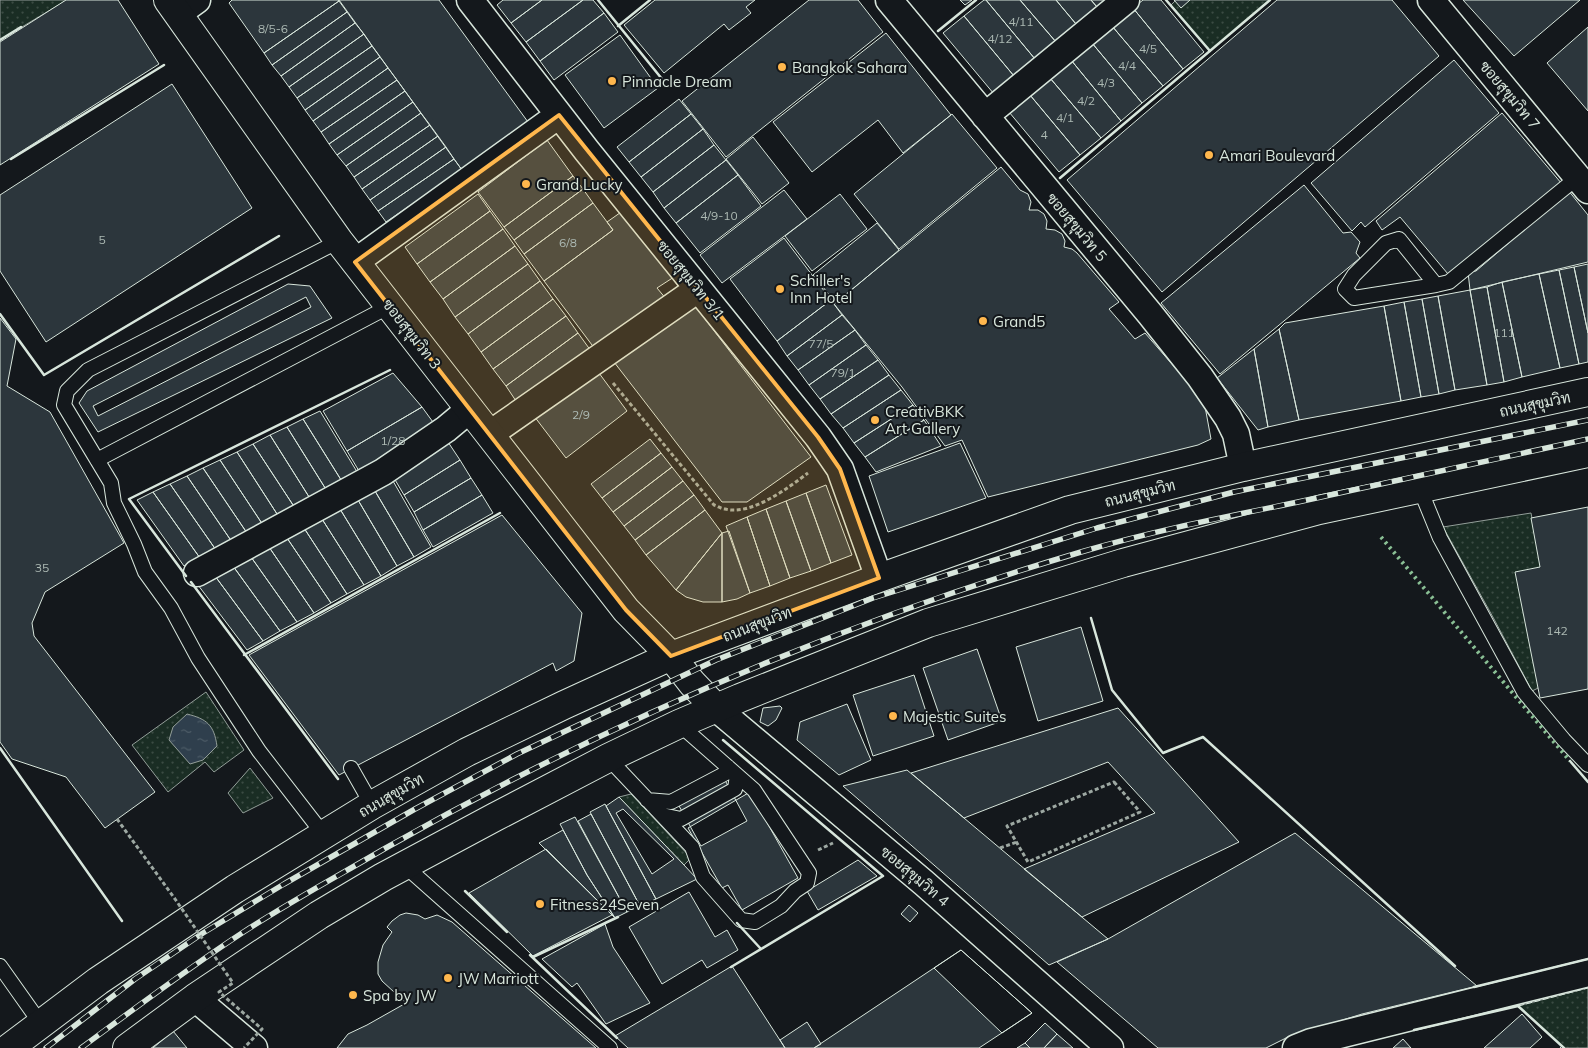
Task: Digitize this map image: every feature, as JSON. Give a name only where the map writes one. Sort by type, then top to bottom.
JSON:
[{"type":"main road","name":"ซอยสุขุมวิท 3","points":[[181,4],[347,252],[626,610],[671,656],[692,683],[716,708]]},
{"type":"main road","name":"ถนนสุขุมวิท","points":[[8,1048],[98,981],[235,889],[372,806],[467,752],[586,694],[671,656],[879,578],[1070,510],[1243,467],[1588,392]]},
{"type":"main road","points":[[127,1048],[195,998],[319,915],[495,816],[608,758],[716,708],[928,624],[1123,563],[1319,510],[1588,453]]},
{"type":"street","name":"ซอยสุขุมวิท 3/1","points":[[470,0],[559,115],[832,456],[850,492],[879,578]]},
{"type":"street","name":"ซอยสุขุมวิท 5","points":[[889,0],[1150,314],[1200,377],[1228,418],[1236,434],[1243,467]]},
{"type":"street","points":[[985,116],[1126,0]]},
{"type":"street","name":"ซอยสุขุมวิท 7","points":[[1432,0],[1583,184]]},
{"type":"street","points":[[347,252],[559,115]]},
{"type":"street","points":[[490,434],[698,289]]},
{"type":"street","points":[[197,574],[383,472],[438,435],[470,409]]},
{"type":"street","name":"ซอยสุขุมวิท 4","points":[[716,708],[924,883],[1110,1048]]},
{"type":"street","points":[[1296,1048],[1311,1042],[1588,973]]},
{"type":"street","points":[[195,998],[254,1048]]},
{"type":"lane","points":[[1436,284],[1399,239],[1386,243],[1354,275],[1345,289],[1354,298],[1449,282],[1583,184]]},
{"type":"lane","points":[[324,835],[259,751],[198,658],[171,608],[145,572],[134,544],[114,504],[111,483],[64,405],[66,391],[88,370],[347,252]]},
{"type":"lane","points":[[97,460],[390,306]]},
{"type":"lane","points":[[1420,489],[1440,538],[1524,692],[1588,766]]},
{"type":"lane","points":[[608,758],[692,847],[702,877],[741,920],[754,922],[781,906],[795,891],[807,883],[809,873],[754,790],[679,724]]},
{"type":"lane","points":[[351,768],[372,806]]},
{"type":"lane","points":[[647,800],[671,802],[733,771]]},
{"type":"lane","points":[[662,815],[681,819],[735,789],[733,771]]},
{"type":"lane","points":[[405,866],[610,1048]]},
{"type":"lane","points":[[0,966],[41,1024]]},
{"type":"path","points":[[595,361],[714,505],[726,510],[750,508],[788,488],[832,456]]},
{"type":"path","points":[[1114,782],[1140,812],[1028,862],[1017,842],[1007,826],[1114,782]]},
{"type":"path","points":[[117,819],[233,983],[219,992],[262,1029],[244,1048]]},
{"type":"path","points":[[1000,848],[1017,842]]},
{"type":"highlighted area","points":[[559,115],[818,437],[840,469],[879,578],[671,656],[626,610],[355,262]]},
{"type":"green space","points":[[0,0],[67,0],[0,40]]},
{"type":"green space","points":[[1176,0],[1270,0],[1210,51],[1171,5]]},
{"type":"green space","points":[[1531,513],[1561,677],[1532,691],[1443,527]]},
{"type":"green space","points":[[206,692],[244,750],[214,772],[205,762],[168,792],[132,745]]},
{"type":"green space","points":[[250,768],[273,798],[243,813],[228,793]]},
{"type":"green space","points":[[631,794],[691,858],[684,865],[619,797]]},
{"type":"green space","points":[[1588,988],[1588,1048],[1564,1048],[1518,1006]]},
{"type":"water","points":[[187,714],[200,718],[208,724],[214,733],[217,746],[203,760],[190,764],[169,740],[173,727]]},
{"type":"building","points":[[66,0],[118,0],[159,64],[0,165],[0,42]]},
{"type":"building","points":[[232,0],[339,1],[264,53],[229,3]]},
{"type":"building","points":[[339,0],[439,0],[528,122],[462,170]]},
{"type":"building","points":[[503,0],[542,0],[511,23],[497,5]]},
{"type":"building","points":[[542,0],[583,0],[526,42],[511,23]]},
{"type":"building","points":[[583,0],[593,0],[604,13],[540,61],[526,42]]},
{"type":"building","points":[[655,0],[755,0],[746,7],[751,13],[729,30],[724,24],[664,73],[624,25]]},
{"type":"building","name":"Bangkok Sahara","points":[[809,0],[858,0],[883,32],[726,157],[682,101]]},
{"type":"building","points":[[960,0],[972,0],[965,5]]},
{"type":"building","points":[[986,0],[1035,59],[1014,76],[964,16]]},
{"type":"building","points":[[986,0],[1020,0],[1056,42],[1035,59]]},
{"type":"building","points":[[1020,0],[1056,0],[1076,24],[1056,42]]},
{"type":"building","points":[[1056,0],[1091,0],[1097,7],[1076,24]]},
{"type":"building","points":[[1091,0],[1106,0],[1097,7]]},
{"type":"building","points":[[1143,0],[1161,0],[1204,52],[1183,69],[1133,8]]},
{"type":"building","points":[[1174,0],[1190,0],[1181,8]]},
{"type":"building","name":"Amari Boulevard","points":[[1277,0],[1392,0],[1439,56],[1162,292],[1067,180]]},
{"type":"building","points":[[1463,0],[1580,0],[1514,56]]},
{"type":"building","points":[[339,1],[347,12],[272,65],[264,53]]},
{"type":"building","points":[[1133,8],[1183,69],[1163,86],[1112,26]]},
{"type":"building","points":[[347,12],[355,23],[281,76],[272,65]]},
{"type":"building","points":[[604,13],[618,32],[554,80],[540,61]]},
{"type":"building","points":[[964,16],[1014,76],[994,94],[943,33]]},
{"type":"building","points":[[355,23],[364,34],[289,87],[281,76]]},
{"type":"building","points":[[1112,26],[1163,86],[1142,103],[1092,43]]},
{"type":"building","points":[[1588,27],[1588,111],[1547,63]]},
{"type":"building","points":[[886,33],[951,115],[903,153],[878,120],[812,172],[773,122]]},
{"type":"building","points":[[364,34],[372,46],[297,98],[289,87]]},
{"type":"building","name":"Pinnacle Dream","points":[[620,35],[658,88],[604,128],[565,75]]},
{"type":"building","points":[[1092,43],[1142,103],[1121,121],[1071,60]]},
{"type":"building","points":[[372,46],[380,57],[305,110],[297,98]]},
{"type":"building","points":[[380,57],[388,68],[313,121],[305,110]]},
{"type":"building","points":[[1071,60],[1121,121],[1101,138],[1050,78]]},
{"type":"building","points":[[1454,60],[1499,113],[1365,227],[1361,222],[1352,231],[1311,183]]},
{"type":"building","points":[[388,68],[397,80],[321,132],[313,121]]},
{"type":"building","points":[[1050,78],[1101,138],[1080,155],[1030,95]]},
{"type":"building","points":[[397,80],[405,91],[329,144],[321,132]]},
{"type":"building","points":[[172,84],[252,208],[46,342],[0,271],[0,195]]},
{"type":"building","points":[[405,91],[413,102],[337,155],[329,144]]},
{"type":"building","points":[[1030,95],[1080,155],[1059,172],[1009,112]]},
{"type":"building","points":[[679,99],[691,114],[629,162],[617,147]]},
{"type":"building","points":[[413,102],[421,113],[346,166],[337,155]]},
{"type":"building","points":[[421,113],[430,125],[354,177],[346,166]]},
{"type":"building","points":[[1502,113],[1562,184],[1448,274],[1400,217],[1382,230],[1376,221]]},
{"type":"building","points":[[691,114],[703,129],[641,177],[629,162]]},
{"type":"building","points":[[952,114],[997,168],[899,249],[854,194]]},
{"type":"building","points":[[430,125],[438,136],[362,189],[354,177]]},
{"type":"building","points":[[703,129],[714,145],[653,192],[641,177]]},
{"type":"building","points":[[438,136],[446,147],[370,200],[362,189]]},
{"type":"building","points":[[753,137],[789,183],[762,204],[726,159]]},
{"type":"building","name":"Grand Lucky","points":[[547,140],[573,176],[504,227],[478,192]]},
{"type":"building","points":[[714,145],[726,160],[664,208],[653,192]]},
{"type":"building","points":[[446,147],[454,159],[378,211],[370,200]]},
{"type":"building","points":[[454,159],[462,170],[386,222],[378,211]]},
{"type":"building","points":[[726,160],[738,175],[676,223],[664,208]]},
{"type":"building","name":"Grand5","points":[[1001,167],[1020,190],[1028,194],[1031,202],[1029,210],[1038,210],[1044,214],[1047,221],[1046,229],[1055,230],[1062,234],[1065,241],[1064,247],[1072,249],[1077,253],[1119,302],[1109,309],[1135,339],[1145,333],[1204,401],[1211,439],[1198,445],[988,497],[962,440],[945,446],[902,387],[834,304]]},
{"type":"building","points":[[738,175],[761,206],[700,253],[676,223]]},
{"type":"building","points":[[573,176],[583,189],[514,240],[504,227]]},
{"type":"building","points":[[1304,185],[1343,233],[1351,232],[1360,242],[1356,253],[1360,258],[1220,374],[1161,303]]},
{"type":"building","points":[[583,189],[593,203],[524,254],[514,240]]},
{"type":"building","points":[[784,190],[807,219],[722,283],[700,255]]},
{"type":"building","points":[[1568,190],[1588,215],[1588,262],[1470,290],[1468,272],[1476,271],[1511,241],[1508,239]]},
{"type":"building","points":[[478,194],[490,211],[417,264],[405,247]]},
{"type":"building","points":[[840,194],[867,229],[812,271],[785,236]]},
{"type":"building","points":[[593,203],[613,230],[544,281],[524,254]]},
{"type":"building","points":[[624,210],[674,277],[657,288],[667,300],[595,349],[544,281],[613,230],[607,222]]},
{"type":"building","points":[[490,211],[503,229],[430,282],[417,264]]},
{"type":"building","points":[[877,223],[899,250],[836,303],[813,275]]},
{"type":"building","points":[[503,229],[515,246],[443,299],[430,282]]},
{"type":"building","name":"Schiller's Inn Hotel","points":[[784,238],[831,300],[777,341],[730,279]]},
{"type":"building","points":[[515,246],[528,264],[455,317],[443,299]]},
{"type":"building","points":[[528,264],[540,281],[468,334],[455,317]]},
{"type":"building","points":[[1588,264],[1588,333],[1574,267]]},
{"type":"building","points":[[1574,267],[1588,333],[1588,362],[1579,364],[1559,270]]},
{"type":"building","points":[[1559,270],[1579,364],[1560,368],[1539,274]]},
{"type":"building","points":[[1539,274],[1560,368],[1522,377],[1502,282]]},
{"type":"building","points":[[540,281],[553,299],[481,352],[468,334]]},
{"type":"building","points":[[1502,282],[1522,377],[1504,382],[1487,287]]},
{"type":"building","points":[[288,284],[310,286],[332,318],[98,432],[79,403],[87,391]],"holes":[[[306,297],[311,307],[98,416],[93,406]]]},
{"type":"building","points":[[1487,287],[1504,382],[1487,385],[1470,290]]},
{"type":"building","points":[[1470,290],[1487,385],[1455,390],[1438,296]]},
{"type":"building","points":[[1438,296],[1455,390],[1439,394],[1422,299]]},
{"type":"building","points":[[553,299],[566,316],[493,369],[481,352]]},
{"type":"building","points":[[1422,299],[1439,394],[1421,397],[1404,302]]},
{"type":"building","points":[[831,300],[842,315],[787,356],[777,341]]},
{"type":"building","points":[[692,302],[811,457],[747,502],[722,502],[614,362]]},
{"type":"building","points":[[1404,302],[1421,397],[1401,401],[1384,306]]},
{"type":"building","points":[[1384,306],[1401,401],[1299,420],[1279,329],[1285,323]]},
{"type":"building","points":[[842,315],[855,330],[798,370],[787,356]]},
{"type":"building","points":[[566,316],[578,333],[506,386],[493,369]]},
{"type":"building","points":[[0,318],[16,339],[7,386],[50,412],[124,543],[45,592],[32,623],[34,636],[155,792],[105,828],[66,777],[12,759],[0,742]]},
{"type":"building","points":[[1279,329],[1299,420],[1268,427],[1254,349]]},
{"type":"building","points":[[855,330],[866,345],[809,385],[798,370]]},
{"type":"building","points":[[578,333],[591,351],[518,404],[506,386]]},
{"type":"building","points":[[866,345],[878,360],[820,399],[809,385]]},
{"type":"building","points":[[1254,349],[1268,427],[1258,430],[1217,378]]},
{"type":"building","points":[[878,360],[889,375],[831,414],[820,399]]},
{"type":"building","points":[[596,369],[627,411],[566,458],[534,416]]},
{"type":"building","points":[[393,373],[422,407],[347,451],[323,411]]},
{"type":"building","points":[[889,375],[901,390],[843,428],[831,414]]},
{"type":"building","points":[[901,390],[913,405],[854,443],[843,428]]},
{"type":"building","points":[[913,405],[924,420],[865,457],[854,443]]},
{"type":"building","points":[[422,407],[438,429],[362,476],[347,451]]},
{"type":"building","points":[[320,411],[359,475],[343,483],[303,419]]},
{"type":"building","points":[[303,419],[343,483],[327,491],[287,427]]},
{"type":"building","points":[[924,420],[941,446],[876,472],[865,457]]},
{"type":"building","points":[[287,427],[327,491],[311,500],[270,435]]},
{"type":"building","points":[[270,435],[311,500],[295,508],[253,444]]},
{"type":"building","points":[[650,439],[661,453],[602,498],[591,484]]},
{"type":"building","points":[[448,442],[460,460],[404,495],[394,478]]},
{"type":"building","points":[[960,443],[986,498],[888,532],[869,476]]},
{"type":"building","points":[[253,444],[295,508],[279,517],[237,452]]},
{"type":"building","points":[[237,452],[279,517],[263,525],[220,460]]},
{"type":"building","points":[[661,453],[672,467],[613,512],[602,498]]},
{"type":"building","points":[[220,460],[263,525],[247,533],[203,468]]},
{"type":"building","points":[[460,460],[471,478],[414,512],[404,495]]},
{"type":"building","points":[[672,467],[683,481],[624,526],[613,512]]},
{"type":"building","points":[[203,468],[247,533],[232,542],[187,476]]},
{"type":"building","points":[[187,476],[232,542],[216,550],[170,484]]},
{"type":"building","points":[[471,478],[482,495],[423,530],[414,512]]},
{"type":"building","points":[[393,481],[431,547],[414,557],[375,491]]},
{"type":"building","points":[[683,481],[694,495],[635,540],[624,526]]},
{"type":"building","points":[[170,484],[216,550],[200,558],[153,492]]},
{"type":"building","points":[[826,485],[852,555],[831,563],[806,493]]},
{"type":"building","points":[[375,491],[414,557],[397,566],[358,500]]},
{"type":"building","points":[[153,492],[200,558],[184,566],[137,500]]},
{"type":"building","points":[[806,493],[831,563],[811,571],[786,501]]},
{"type":"building","points":[[482,495],[493,513],[433,547],[423,530]]},
{"type":"building","points":[[694,495],[705,510],[646,555],[635,540]]},
{"type":"building","points":[[358,500],[397,566],[381,576],[340,509]]},
{"type":"building","points":[[786,501],[811,571],[790,578],[766,509]]},
{"type":"building","points":[[1588,507],[1588,689],[1540,698],[1515,572],[1540,567],[1531,518]]},
{"type":"building","points":[[340,509],[381,576],[364,585],[322,519]]},
{"type":"building","points":[[766,509],[790,578],[770,586],[747,517]]},
{"type":"building","points":[[705,510],[722,533],[676,590],[646,555]]},
{"type":"building","points":[[502,515],[582,613],[574,661],[556,671],[553,663],[339,775],[249,655]]},
{"type":"building","points":[[747,517],[770,586],[750,593],[726,526]]},
{"type":"building","points":[[322,519],[364,585],[347,594],[304,528]]},
{"type":"building","points":[[304,528],[347,594],[331,603],[287,538]]},
{"type":"building","points":[[729,531],[750,593],[737,599],[722,602],[722,533]]},
{"type":"building","points":[[722,533],[722,602],[703,602],[686,597],[676,590]]},
{"type":"building","points":[[287,538],[331,603],[314,613],[269,547]]},
{"type":"building","points":[[269,547],[314,613],[297,622],[251,557]]},
{"type":"building","points":[[251,557],[297,622],[280,631],[233,566]]},
{"type":"building","points":[[233,566],[280,631],[263,641],[215,576]]},
{"type":"building","points":[[215,576],[263,641],[247,650],[198,585]]},
{"type":"building","points":[[1081,627],[1103,701],[1038,721],[1016,647]]},
{"type":"building","points":[[977,649],[1002,721],[948,740],[923,668]]},
{"type":"building","name":"Majestic Suites","points":[[914,675],[934,736],[873,756],[853,695]]},
{"type":"building","points":[[847,704],[871,760],[839,775],[797,740],[800,722]]},
{"type":"building","points":[[780,706],[782,708],[776,720],[768,726],[760,722],[763,708]]},
{"type":"building","points":[[1118,708],[1239,842],[1082,917],[1024,869],[1155,813],[1108,762],[964,818],[911,773]]},
{"type":"building","points":[[719,769],[747,821],[701,846],[673,795]]},
{"type":"building","points":[[907,770],[1108,939],[1049,965],[843,786]]},
{"type":"building","points":[[750,792],[798,878],[742,910],[728,885],[722,888],[688,828]]},
{"type":"building","points":[[619,797],[697,879],[656,899],[606,806]]},
{"type":"building","points":[[605,804],[656,899],[640,906],[590,812]]},
{"type":"building","points":[[623,809],[674,859],[652,874],[616,813]]},
{"type":"building","points":[[591,814],[640,906],[627,912],[578,821]]},
{"type":"building","points":[[575,817],[627,912],[615,918],[587,875],[560,824]]},
{"type":"building","points":[[563,830],[587,875],[615,918],[539,843]]},
{"type":"building","points":[[1295,833],[1477,986],[1362,1014],[1288,1037],[1266,1048],[1158,1048],[1057,962],[1108,939]]},
{"type":"building","name":"Fitness24Seven","points":[[546,849],[612,915],[533,956],[469,893]]},
{"type":"building","points":[[858,860],[877,876],[818,910],[807,891]]},
{"type":"building","points":[[689,892],[715,937],[727,930],[738,950],[707,968],[702,960],[662,984],[629,927]]},
{"type":"building","points":[[909,905],[918,913],[910,922],[901,914]]},
{"type":"building","name":"JW Marriott","points":[[406,913],[418,915],[425,919],[437,915],[452,922],[596,1048],[337,1048],[348,1034],[406,1003],[382,981],[378,974],[378,962],[383,945],[392,932],[387,927],[400,915]]},
{"type":"building","points":[[605,924],[613,947],[650,1003],[606,1024],[577,983],[572,987],[542,959]]},
{"type":"building","points":[[961,950],[1032,1013],[979,1048],[814,1048]]},
{"type":"building","points":[[961,950],[1032,1013],[1002,1033],[934,968]]},
{"type":"building","points":[[732,966],[785,1048],[628,1048],[615,1036]]},
{"type":"building","points":[[1522,1014],[1542,1037],[1530,1048],[1484,1048]]},
{"type":"building","points":[[807,1022],[821,1044],[814,1048],[785,1048],[780,1040]]},
{"type":"building","points":[[1045,1023],[1057,1034],[1044,1048],[1030,1048],[1025,1043]]},
{"type":"building","points":[[173,1031],[187,1048],[153,1048]]},
{"type":"building","points":[[1057,1034],[1073,1048],[1044,1048]]},
{"type":"building","points":[[1403,1039],[1411,1048],[1393,1048]]},
{"type":"building","points":[[1025,1043],[1030,1048],[1017,1048]]},
{"type":"railway","points":[[46,1048],[135,979],[203,933],[284,884],[415,809],[517,754],[716,660],[873,598],[1097,528],[1234,492],[1588,420]]},
{"type":"railway","points":[[81,1048],[242,933],[294,901],[467,803],[637,719],[812,645],[990,580],[1108,544],[1588,439]]},
{"type":"hedge","points":[[1381,537],[1570,761]]},
{"type":"fence","points":[[1518,1006],[1588,988]]},
{"type":"wall","points":[[598,0],[662,79]]},
{"type":"wall","points":[[618,26],[650,0]]},
{"type":"wall","points":[[938,31],[976,0]]},
{"type":"wall","points":[[1166,0],[1210,51]]},
{"type":"wall","points":[[1060,178],[1270,0]]},
{"type":"wall","points":[[0,40],[21,27]]},
{"type":"wall","points":[[11,159],[164,65]]},
{"type":"wall","points":[[0,314],[44,375],[279,236]]},
{"type":"wall","points":[[186,576],[129,499],[390,370]]},
{"type":"wall","points":[[244,655],[500,513]]},
{"type":"wall","points":[[191,582],[338,779]]},
{"type":"wall","points":[[1091,618],[1112,690],[1163,753],[1203,737],[1455,966]]},
{"type":"wall","points":[[723,740],[883,876],[731,967]]},
{"type":"wall","points":[[0,748],[122,921]]},
{"type":"wall","points":[[1570,761],[1588,782]]},
{"type":"wall","points":[[465,891],[507,932]]},
{"type":"wall","points":[[533,957],[618,917]]},
{"type":"wall","points":[[737,923],[761,949]]},
{"type":"wall","points":[[530,955],[617,1038]]},
{"type":"wall","points":[[1474,987],[1588,959]]},
{"type":"wall","points":[[1414,1030],[1518,1006],[1564,1048]]},
{"type":"place","name":"Bangkok Sahara","points":[[782,67]]},
{"type":"place","name":"Pinnacle Dream","points":[[612,81]]},
{"type":"place","name":"Amari Boulevard","points":[[1209,155]]},
{"type":"place","name":"Grand Lucky","points":[[526,184]]},
{"type":"place","name":"Schiller's Inn Hotel","points":[[780,289]]},
{"type":"place","name":"Grand5","points":[[983,321]]},
{"type":"place","name":"CreativBKK Art Gallery","points":[[875,420]]},
{"type":"place","name":"Majestic Suites","points":[[893,716]]},
{"type":"place","name":"Fitness24Seven","points":[[540,904]]},
{"type":"place","name":"JW Marriott","points":[[448,978]]},
{"type":"place","name":"Spa by JW","points":[[353,995]]}]
